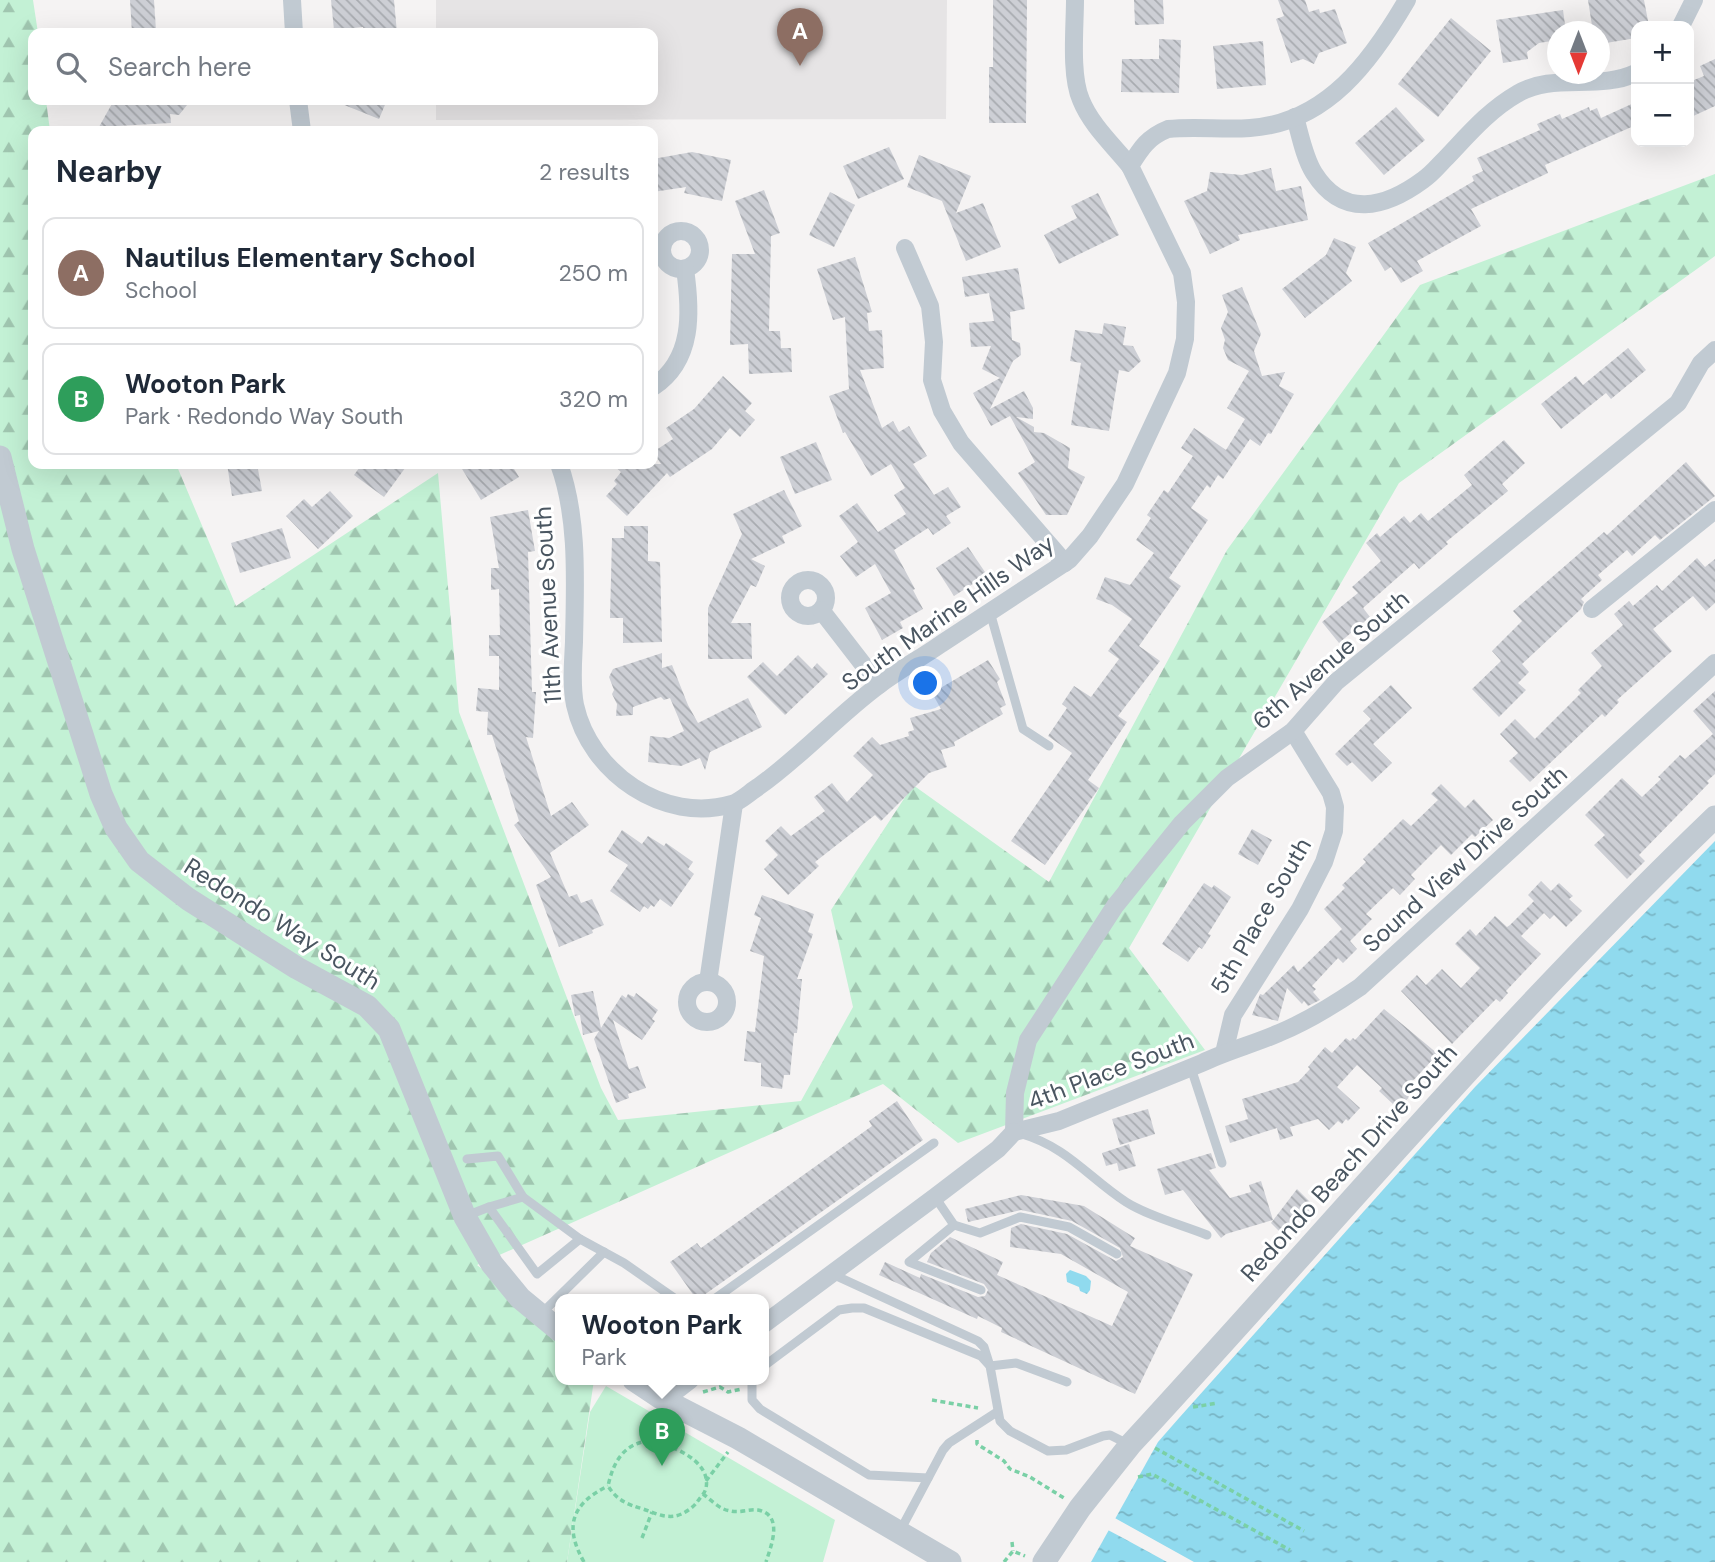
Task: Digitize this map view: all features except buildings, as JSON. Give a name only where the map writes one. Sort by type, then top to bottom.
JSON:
[{"type":"street","points":[[292,0],[294,28]]},
{"type":"street","name":"South Marine Hills Way","points":[[734,804],[782,770],[878,685],[1065,563],[1090,536],[1125,484],[1177,373],[1185,339],[1186,302],[1182,273],[1130,166],[1090,117],[1079,97],[1075,0]]},
{"type":"street","points":[[1684,21],[1694,0]]},
{"type":"street","points":[[1130,166],[1144,143],[1156,134],[1168,130],[1184,127],[1252,128],[1295,117],[1333,94],[1357,75],[1380,46],[1404,1]]},
{"type":"street","points":[[1295,117],[1312,171],[1328,190],[1351,203],[1374,204],[1386,201],[1424,180],[1495,109],[1518,93],[1549,83],[1610,80],[1631,74]]},
{"type":"street","points":[[299,105],[301,126]]},
{"type":"street","points":[[905,248],[930,306],[934,342],[933,391],[942,411],[961,443],[1065,563]]},
{"type":"street","points":[[658,384],[679,359],[689,331],[690,299],[685,268]]},
{"type":"street","name":"6th Avenue South","points":[[1014,1132],[1015,1093],[1028,1040],[1115,906],[1182,823],[1227,778],[1293,731],[1336,682],[1678,403],[1701,363],[1715,350]]},
{"type":"street","name":"Redondo Way South","points":[[0,457],[23,549],[101,794],[116,828],[139,861],[188,899],[296,968],[367,1006],[389,1029],[465,1217],[492,1265],[520,1298],[555,1326]]},
{"type":"street","name":"11th Avenue South","points":[[560,469],[571,519],[575,706],[597,755],[618,776],[641,793],[668,804],[698,808],[734,804]]},
{"type":"street","points":[[1592,609],[1715,510]]},
{"type":"street","points":[[821,610],[878,685]]},
{"type":"street","name":"Sound View Drive South","points":[[1224,1053],[1277,1034],[1320,1014],[1360,987],[1715,663]]},
{"type":"street","name":"5th Place South","points":[[1224,1053],[1233,1015],[1300,909],[1324,862],[1334,831],[1335,807],[1331,793],[1293,731]]},
{"type":"street","points":[[708,982],[734,804]]},
{"type":"street","name":"Redondo Beach Drive South","points":[[1037,1560],[1130,1445],[1484,1052],[1715,817]]},
{"type":"street","name":"4th Place South","points":[[1014,1132],[1059,1121],[1224,1053]]},
{"type":"street","points":[[769,1320],[998,1149],[1014,1132]]},
{"type":"street","points":[[642,1385],[950,1562]]},
{"type":"street","points":[[664,1400],[696,1386]]},
{"type":"lane","points":[[990,612],[1023,729],[1049,746]]},
{"type":"lane","points":[[1191,1068],[1222,1163]]},
{"type":"lane","points":[[1014,1132],[1040,1139],[1063,1151],[1129,1204],[1207,1235]]},
{"type":"lane","points":[[721,1294],[934,1143]]},
{"type":"lane","points":[[467,1159],[498,1156],[523,1196],[580,1238],[624,1263],[668,1294]]},
{"type":"lane","points":[[465,1217],[488,1206],[523,1196]]},
{"type":"lane","points":[[935,1197],[954,1225],[981,1233],[1020,1216],[1069,1227],[1117,1254]]},
{"type":"lane","points":[[488,1206],[537,1274],[580,1238]]},
{"type":"lane","points":[[954,1225],[909,1262],[981,1290]]},
{"type":"lane","points":[[561,1294],[604,1252]]},
{"type":"lane","points":[[831,1273],[978,1341],[984,1347],[990,1366],[1000,1421],[1010,1431],[1048,1451],[1066,1450],[1110,1435],[1130,1445]]},
{"type":"lane","points":[[540,1314],[555,1299]]},
{"type":"lane","points":[[769,1362],[839,1310],[864,1308],[981,1356],[990,1366]]},
{"type":"lane","points":[[990,1366],[1016,1363],[1067,1382]]},
{"type":"lane","points":[[751,1385],[752,1400],[761,1409],[869,1475],[928,1478]]},
{"type":"lane","points":[[899,1532],[943,1450],[949,1443],[997,1412]]},
{"type":"path","points":[[696,1386],[720,1387],[733,1392],[747,1385]]},
{"type":"path","points":[[932,1400],[978,1408],[976,1444],[1004,1461],[1010,1469],[1030,1477],[1080,1508]]},
{"type":"path","points":[[1193,1407],[1218,1403]]},
{"type":"path","points":[[706,1481],[702,1470],[693,1459],[671,1446],[648,1441],[630,1446],[618,1457],[611,1470],[608,1486],[616,1498],[626,1504],[678,1516],[694,1507],[703,1494],[706,1481],[738,1438]]},
{"type":"path","points":[[1155,1448],[1304,1531]]},
{"type":"path","points":[[1138,1477],[1152,1474],[1290,1550]]},
{"type":"path","points":[[584,1562],[577,1551],[572,1531],[574,1519],[583,1502],[591,1494],[608,1486]]},
{"type":"path","points":[[703,1494],[727,1510],[761,1511],[768,1515],[772,1520],[774,1539],[766,1562]]},
{"type":"path","points":[[642,1538],[652,1512]]},
{"type":"path","points":[[678,1516],[680,1522]]},
{"type":"path","points":[[1004,1562],[1013,1551],[1012,1542]]},
{"type":"path","points":[[1013,1551],[1037,1560]]},
{"type":"shaded area","points":[[436,0],[947,0],[946,119],[436,120],[436,105],[658,105],[658,28],[436,28]]},
{"type":"green space","points":[[0,0],[33,0],[37,28],[28,28],[28,105],[47,105],[49,126],[28,126],[28,469],[178,469],[236,606],[438,473],[459,712],[601,1088],[618,1120],[801,1101],[853,1007],[831,910],[913,785],[1049,882],[1227,550],[1420,285],[1715,174],[1715,256],[1399,483],[1129,948],[1205,1050],[958,1143],[883,1084],[477,1265],[555,1325],[555,1385],[593,1385],[567,1562],[0,1562]]},
{"type":"green space","points":[[606,1386],[835,1520],[823,1562],[567,1562],[590,1412]]},
{"type":"water","points":[[1715,841],[1715,1562],[1091,1562],[1158,1442],[1475,1087]]},
{"type":"water","points":[[1070,1270],[1086,1276],[1091,1281],[1087,1294],[1067,1282],[1066,1274]]},
{"type":"pier","points":[[1113,1517],[1194,1562],[1167,1562],[1106,1529]]},
{"type":"place","name":"Nautilus Elementary School","points":[[800,66]]},
{"type":"place","name":"Wooton Park","points":[[662,1466]]}]
